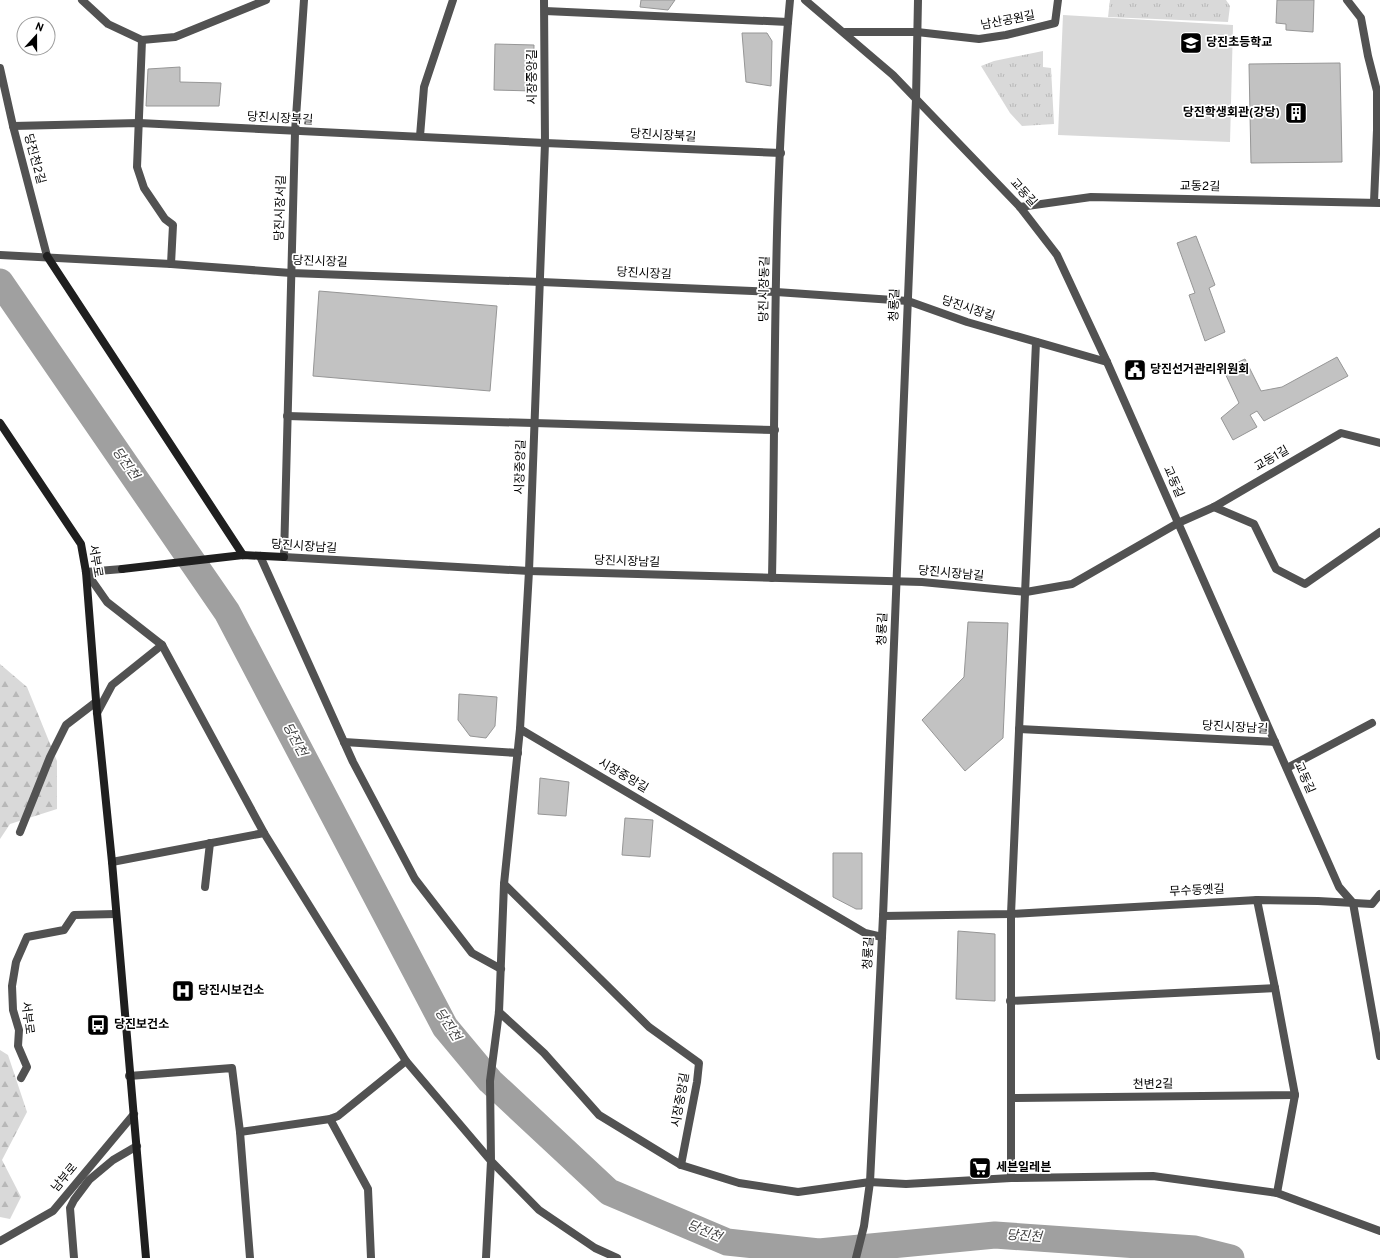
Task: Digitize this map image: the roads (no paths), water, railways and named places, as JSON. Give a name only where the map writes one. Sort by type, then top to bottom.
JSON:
[{"type":"main road","points":[[47,256],[244,554]]},
{"type":"main road","name":"서부로","points":[[0,423],[81,544],[86,572],[97,714],[112,862],[129,1076],[138,1146],[146,1258]]},
{"type":"main road","name":"당진시장남길","points":[[122,569],[244,554],[284,557]]},
{"type":"street","points":[[82,0],[108,24],[142,40],[175,37],[266,0]]},
{"type":"street","name":"당진시장서길","points":[[284,557],[295,132],[304,0]]},
{"type":"street","points":[[420,136],[424,87],[453,0]]},
{"type":"street","name":"시장중앙길","points":[[544,0],[545,143]]},
{"type":"street","name":"당진시장동길","points":[[772,578],[776,292],[781,153],[790,0]]},
{"type":"street","name":"교동길","points":[[805,0],[845,32],[893,75],[1020,207],[1057,255],[1107,362],[1339,887],[1353,903]]},
{"type":"street","name":"청룡길","points":[[856,1258],[864,1226],[870,1182],[897,582],[916,99],[918,0]]},
{"type":"street","name":"남산공원길","points":[[917,32],[979,39],[1006,35],[1055,23],[1058,0]]},
{"type":"street","points":[[1347,0],[1361,18],[1368,56],[1377,91],[1377,202]]},
{"type":"street","points":[[545,11],[788,22]]},
{"type":"street","points":[[845,32],[917,32]]},
{"type":"street","points":[[142,40],[137,167],[144,188],[165,220],[173,225],[171,264]]},
{"type":"street","name":"당진천2길","points":[[0,68],[13,126],[47,256]]},
{"type":"street","name":"당진시장북길","points":[[13,126],[139,123],[295,132],[420,136],[781,153]]},
{"type":"street","points":[[541,282],[545,143]]},
{"type":"street","name":"교동2길","points":[[1020,207],[1091,197],[1377,202]]},
{"type":"street","name":"당진시장길","points":[[0,255],[47,256],[291,273],[776,292],[908,301],[967,322],[1107,362]]},
{"type":"street","name":"시장중앙길","points":[[486,1258],[490,1160],[490,1081],[499,1012],[504,884],[520,729],[529,571],[541,282]]},
{"type":"street","points":[[1012,1178],[1010,1000],[1011,914],[1036,342]]},
{"type":"street","points":[[287,416],[775,430]]},
{"type":"street","name":"교동1길","points":[[1178,523],[1214,506],[1341,433],[1380,443]]},
{"type":"street","points":[[1214,506],[1254,524],[1276,569],[1304,584],[1380,532]]},
{"type":"street","name":"당진시장남길","points":[[284,557],[529,571],[922,582],[1026,592],[1072,584],[1178,523]]},
{"type":"street","points":[[260,556],[344,742],[415,879],[472,953],[500,968]]},
{"type":"street","points":[[86,572],[122,569]]},
{"type":"street","points":[[86,572],[107,602],[162,645],[264,833],[406,1061],[490,1160],[539,1210],[595,1248],[617,1258]]},
{"type":"street","points":[[97,714],[112,685],[162,645]]},
{"type":"street","points":[[20,832],[50,757],[66,725],[96,702]]},
{"type":"street","points":[[1287,768],[1372,722]]},
{"type":"street","name":"시장중앙길","points":[[520,729],[866,933],[882,937]]},
{"type":"street","name":"당진시장남길","points":[[1019,729],[1275,742]]},
{"type":"street","points":[[344,742],[518,753]]},
{"type":"street","points":[[112,862],[264,833]]},
{"type":"street","points":[[205,887],[210,843]]},
{"type":"street","name":"시장중앙길","points":[[504,884],[649,1027],[699,1063],[697,1082],[681,1165]]},
{"type":"street","name":"무수동옛길","points":[[883,916],[1011,914],[1257,900],[1372,904],[1380,894]]},
{"type":"street","points":[[1257,900],[1295,1095],[1277,1192]]},
{"type":"street","points":[[1353,903],[1380,1052]]},
{"type":"street","name":"서부로","points":[[21,1078],[27,1067],[18,1046],[19,1030],[13,1010],[12,986],[16,962],[27,937],[64,930],[74,915],[116,914]]},
{"type":"street","points":[[1010,1000],[1275,988]]},
{"type":"street","points":[[499,1012],[544,1053],[600,1114],[681,1165],[739,1183],[798,1192],[870,1182],[906,1184],[1012,1178],[1153,1176],[1277,1192],[1380,1230]]},
{"type":"street","points":[[240,1132],[330,1119],[338,1116],[406,1061]]},
{"type":"street","points":[[129,1076],[232,1068],[240,1132],[250,1258]]},
{"type":"street","name":"천변2길","points":[[1012,1098],[1295,1095]]},
{"type":"street","name":"남부로","points":[[0,1242],[53,1211],[134,1114]]},
{"type":"street","points":[[330,1119],[368,1190],[371,1258]]},
{"type":"street","points":[[74,1258],[70,1208],[74,1200],[89,1180],[113,1160],[138,1146]]},
{"type":"waterway","name":"당진천","points":[[0,282],[227,612],[445,1027],[490,1081],[609,1192],[727,1242],[819,1252],[995,1235],[1195,1249],[1231,1258]]},
{"type":"place","name":"당진초등학교","points":[[1191,43]]},
{"type":"place","name":"당진학생회관(강당)","points":[[1296,113]]},
{"type":"place","name":"당진선거관리위원회","points":[[1135,370]]},
{"type":"place","name":"당진시보건소","points":[[183,991]]},
{"type":"place","name":"당진보건소","points":[[98,1025]]},
{"type":"place","name":"세븐일레븐","points":[[980,1168]]}]
